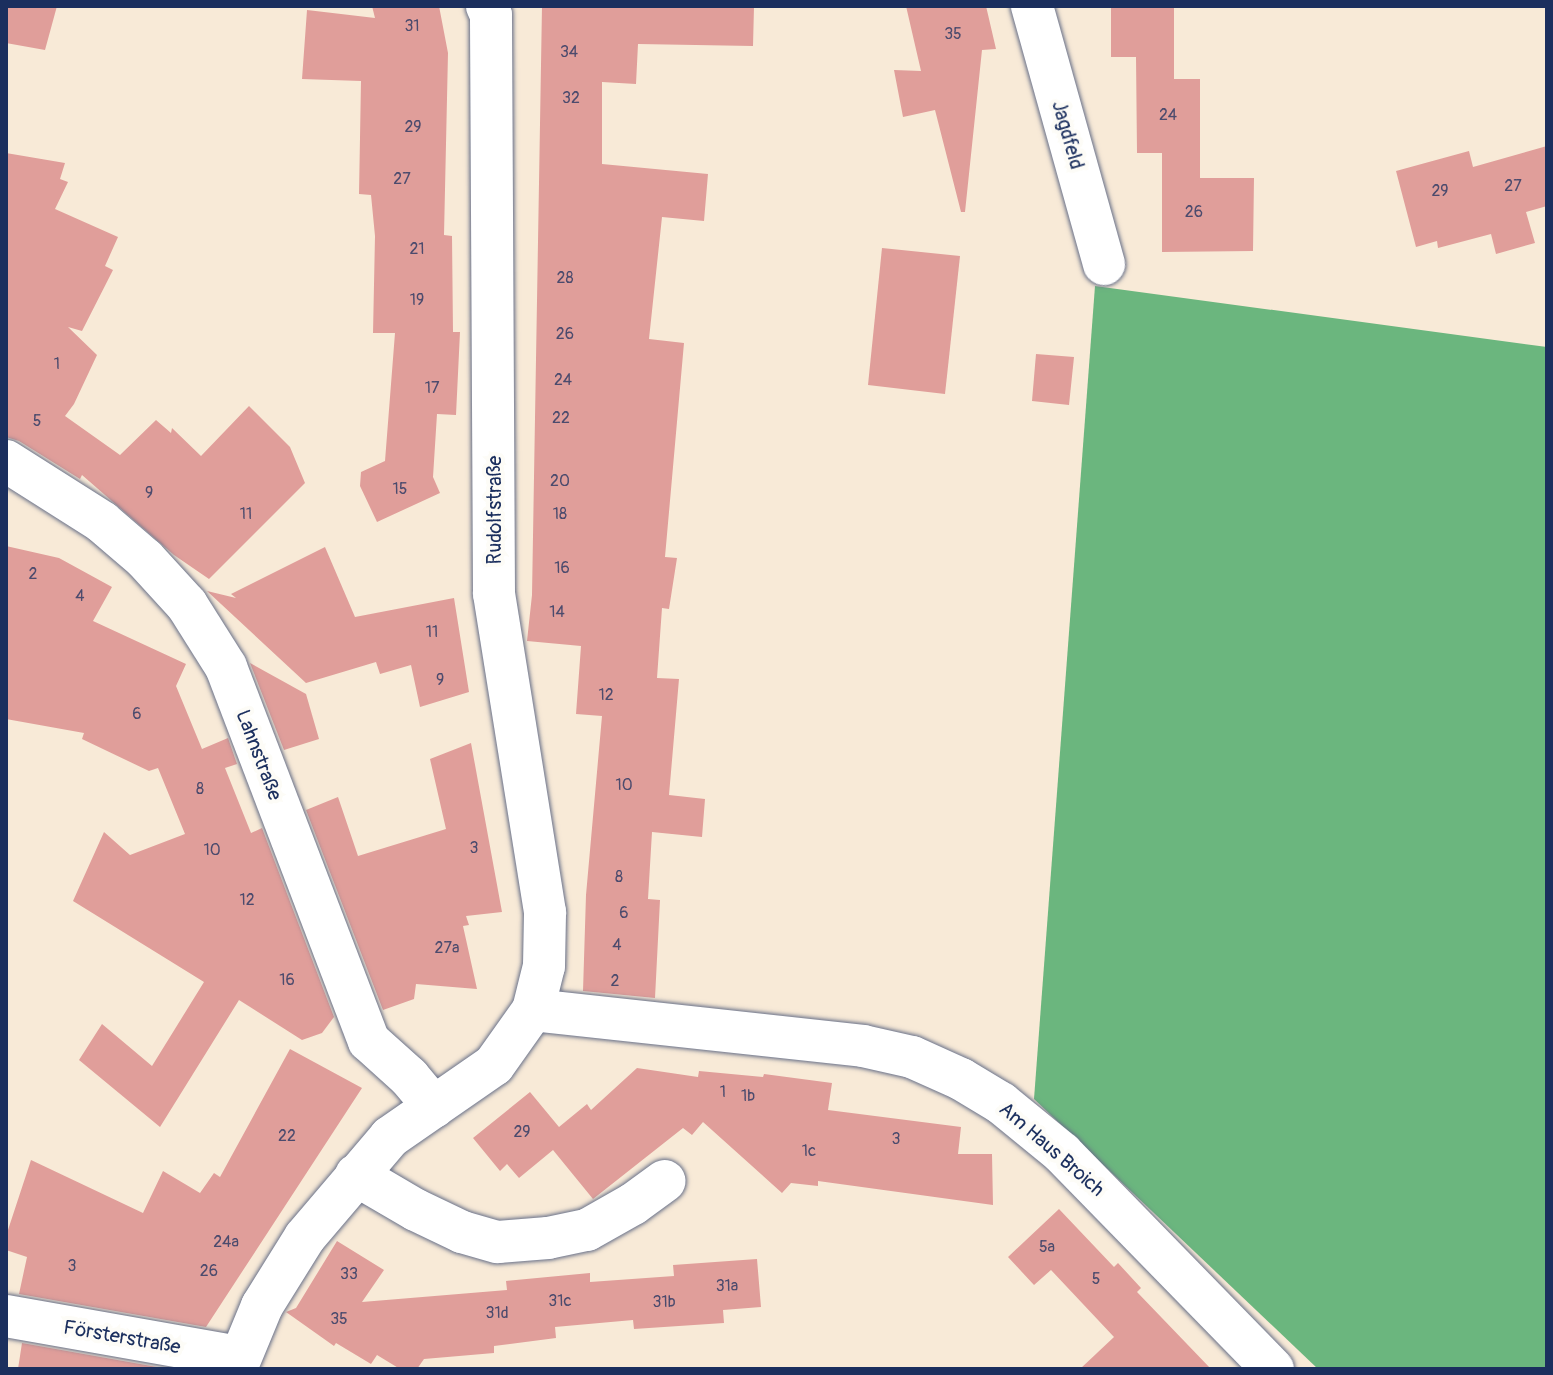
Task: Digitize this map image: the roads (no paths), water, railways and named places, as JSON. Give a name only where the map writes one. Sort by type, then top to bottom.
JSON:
[{"type":"street","name":"Rudolfstraße","points":[[487,6],[491,30],[494,594],[545,912],[544,966],[533,1010]]},
{"type":"street","name":"Jagdfeld","points":[[1032,6],[1104,264]]},
{"type":"street","name":"Lahnstraße","points":[[6,461],[102,522],[145,559],[187,605],[226,667],[369,1041],[409,1077],[434,1107]]},
{"type":"street","points":[[237,1363],[262,1306],[305,1237],[356,1175],[390,1137],[494,1065],[533,1010]]},
{"type":"street","name":"Am Haus Broich","points":[[533,1010],[863,1046],[912,1057],[961,1079],[1001,1103],[1062,1153],[1273,1369]]},
{"type":"street","points":[[356,1175],[427,1216],[462,1232],[498,1242],[548,1238],[587,1230],[665,1181]]},
{"type":"street","name":"Försterstraße","points":[[6,1316],[237,1363]]}]
